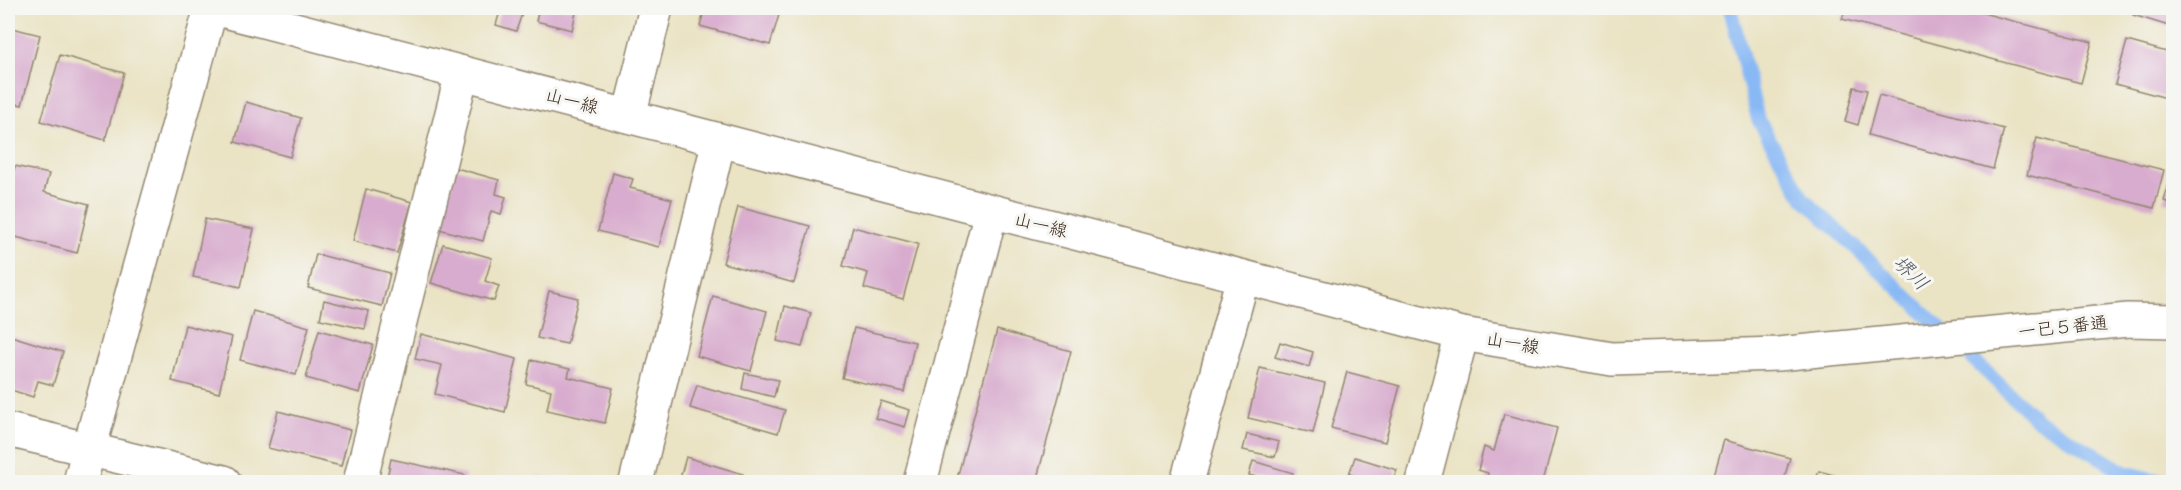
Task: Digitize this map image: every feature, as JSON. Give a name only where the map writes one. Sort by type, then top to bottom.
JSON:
[{"type":"street","name":"山一線","points":[[212,8],[1462,334],[1612,359],[1778,354],[1952,338]]},
{"type":"street","points":[[80,483],[212,8]]},
{"type":"street","points":[[629,116],[656,8]]},
{"type":"street","points":[[360,483],[462,73]]},
{"type":"street","points":[[636,483],[719,140]]},
{"type":"street","points":[[920,483],[991,212]]},
{"type":"street","points":[[1187,483],[1243,277]]},
{"type":"street","name":"一已５番通","points":[[1952,338],[2128,320],[2174,321]]},
{"type":"street","points":[[1422,483],[1462,334]]},
{"type":"street","points":[[8,430],[224,483]]},
{"type":"building","points":[[501,8],[524,8],[516,31],[496,25]]},
{"type":"building","points":[[539,8],[577,8],[572,30],[536,21]]},
{"type":"building","points":[[705,8],[781,8],[770,45],[700,26]]},
{"type":"building","points":[[1846,8],[1964,8],[2092,42],[2081,83],[1842,19]]},
{"type":"building","points":[[2135,8],[2174,8],[2172,27],[2133,15]]},
{"type":"building","points":[[8,27],[40,35],[22,105],[8,102]]},
{"type":"building","points":[[2127,41],[2174,54],[2174,100],[2115,84]]},
{"type":"building","points":[[60,55],[124,73],[105,140],[41,121]]},
{"type":"building","points":[[1854,87],[1867,90],[1858,125],[1845,121]]},
{"type":"building","points":[[1879,95],[2004,129],[1993,169],[1868,135]]},
{"type":"building","points":[[246,102],[301,118],[290,157],[235,142]]},
{"type":"building","points":[[2037,138],[2164,170],[2154,208],[2027,175]]},
{"type":"building","points":[[15,166],[49,174],[44,192],[89,204],[77,253],[8,235],[8,196]]},
{"type":"building","points":[[456,168],[499,180],[496,194],[506,197],[501,214],[491,211],[483,241],[439,229]]},
{"type":"building","points":[[2172,171],[2174,172],[2174,204],[2164,201]]},
{"type":"building","points":[[613,173],[633,179],[630,188],[672,199],[659,247],[598,231]]},
{"type":"building","points":[[366,189],[412,202],[397,253],[353,241]]},
{"type":"building","points":[[738,207],[810,226],[794,283],[723,263]]},
{"type":"building","points":[[205,219],[254,229],[241,287],[193,277]]},
{"type":"building","points":[[853,227],[918,244],[903,299],[864,288],[868,273],[843,266]]},
{"type":"building","points":[[443,244],[492,258],[485,281],[499,286],[494,301],[431,283]]},
{"type":"building","points":[[316,254],[390,273],[382,306],[308,288]]},
{"type":"building","points":[[549,291],[578,298],[567,344],[537,338]]},
{"type":"building","points":[[713,296],[767,311],[751,371],[697,356]]},
{"type":"building","points":[[324,300],[369,311],[365,329],[320,319]]},
{"type":"building","points":[[785,306],[811,313],[802,347],[777,341]]},
{"type":"building","points":[[253,311],[309,327],[296,375],[240,360]]},
{"type":"building","points":[[185,325],[232,337],[219,393],[172,381]]},
{"type":"building","points":[[854,328],[915,342],[904,392],[842,378]]},
{"type":"building","points":[[319,330],[373,345],[360,393],[306,378]]},
{"type":"building","points":[[997,330],[1071,351],[1036,482],[956,482]]},
{"type":"building","points":[[421,334],[517,359],[505,412],[435,394],[442,365],[415,359]]},
{"type":"building","points":[[8,335],[63,352],[53,385],[38,381],[33,397],[8,389]]},
{"type":"building","points":[[1280,342],[1313,352],[1309,367],[1275,357]]},
{"type":"building","points":[[531,360],[570,369],[568,377],[613,388],[605,423],[547,410],[551,390],[526,384]]},
{"type":"building","points":[[1260,368],[1325,383],[1313,433],[1248,418]]},
{"type":"building","points":[[1347,372],[1400,386],[1385,442],[1331,428]]},
{"type":"building","points":[[745,373],[778,380],[774,397],[742,389]]},
{"type":"building","points":[[697,385],[785,410],[778,433],[690,408]]},
{"type":"building","points":[[881,401],[910,410],[905,427],[875,418]]},
{"type":"building","points":[[278,411],[350,430],[341,466],[268,448]]},
{"type":"building","points":[[1504,414],[1557,428],[1543,482],[1486,482],[1488,473],[1478,470],[1484,447],[1494,451]]},
{"type":"building","points":[[1247,434],[1279,442],[1275,457],[1243,450]]},
{"type":"building","points":[[1724,440],[1790,458],[1783,482],[1712,482]]},
{"type":"building","points":[[686,457],[743,474],[740,482],[679,482]]},
{"type":"building","points":[[1355,457],[1397,470],[1393,482],[1375,482],[1349,474]]},
{"type":"building","points":[[391,459],[465,475],[464,482],[386,482]]},
{"type":"building","points":[[1253,461],[1293,473],[1291,482],[1273,482],[1249,475]]},
{"type":"building","points":[[1819,471],[1859,482],[1815,482]]},
{"type":"building","points":[[540,477],[559,482],[539,482]]},
{"type":"waterway","name":"堺川","points":[[1730,8],[1758,119],[1803,198],[2036,419],[2124,472],[2165,482]]}]
